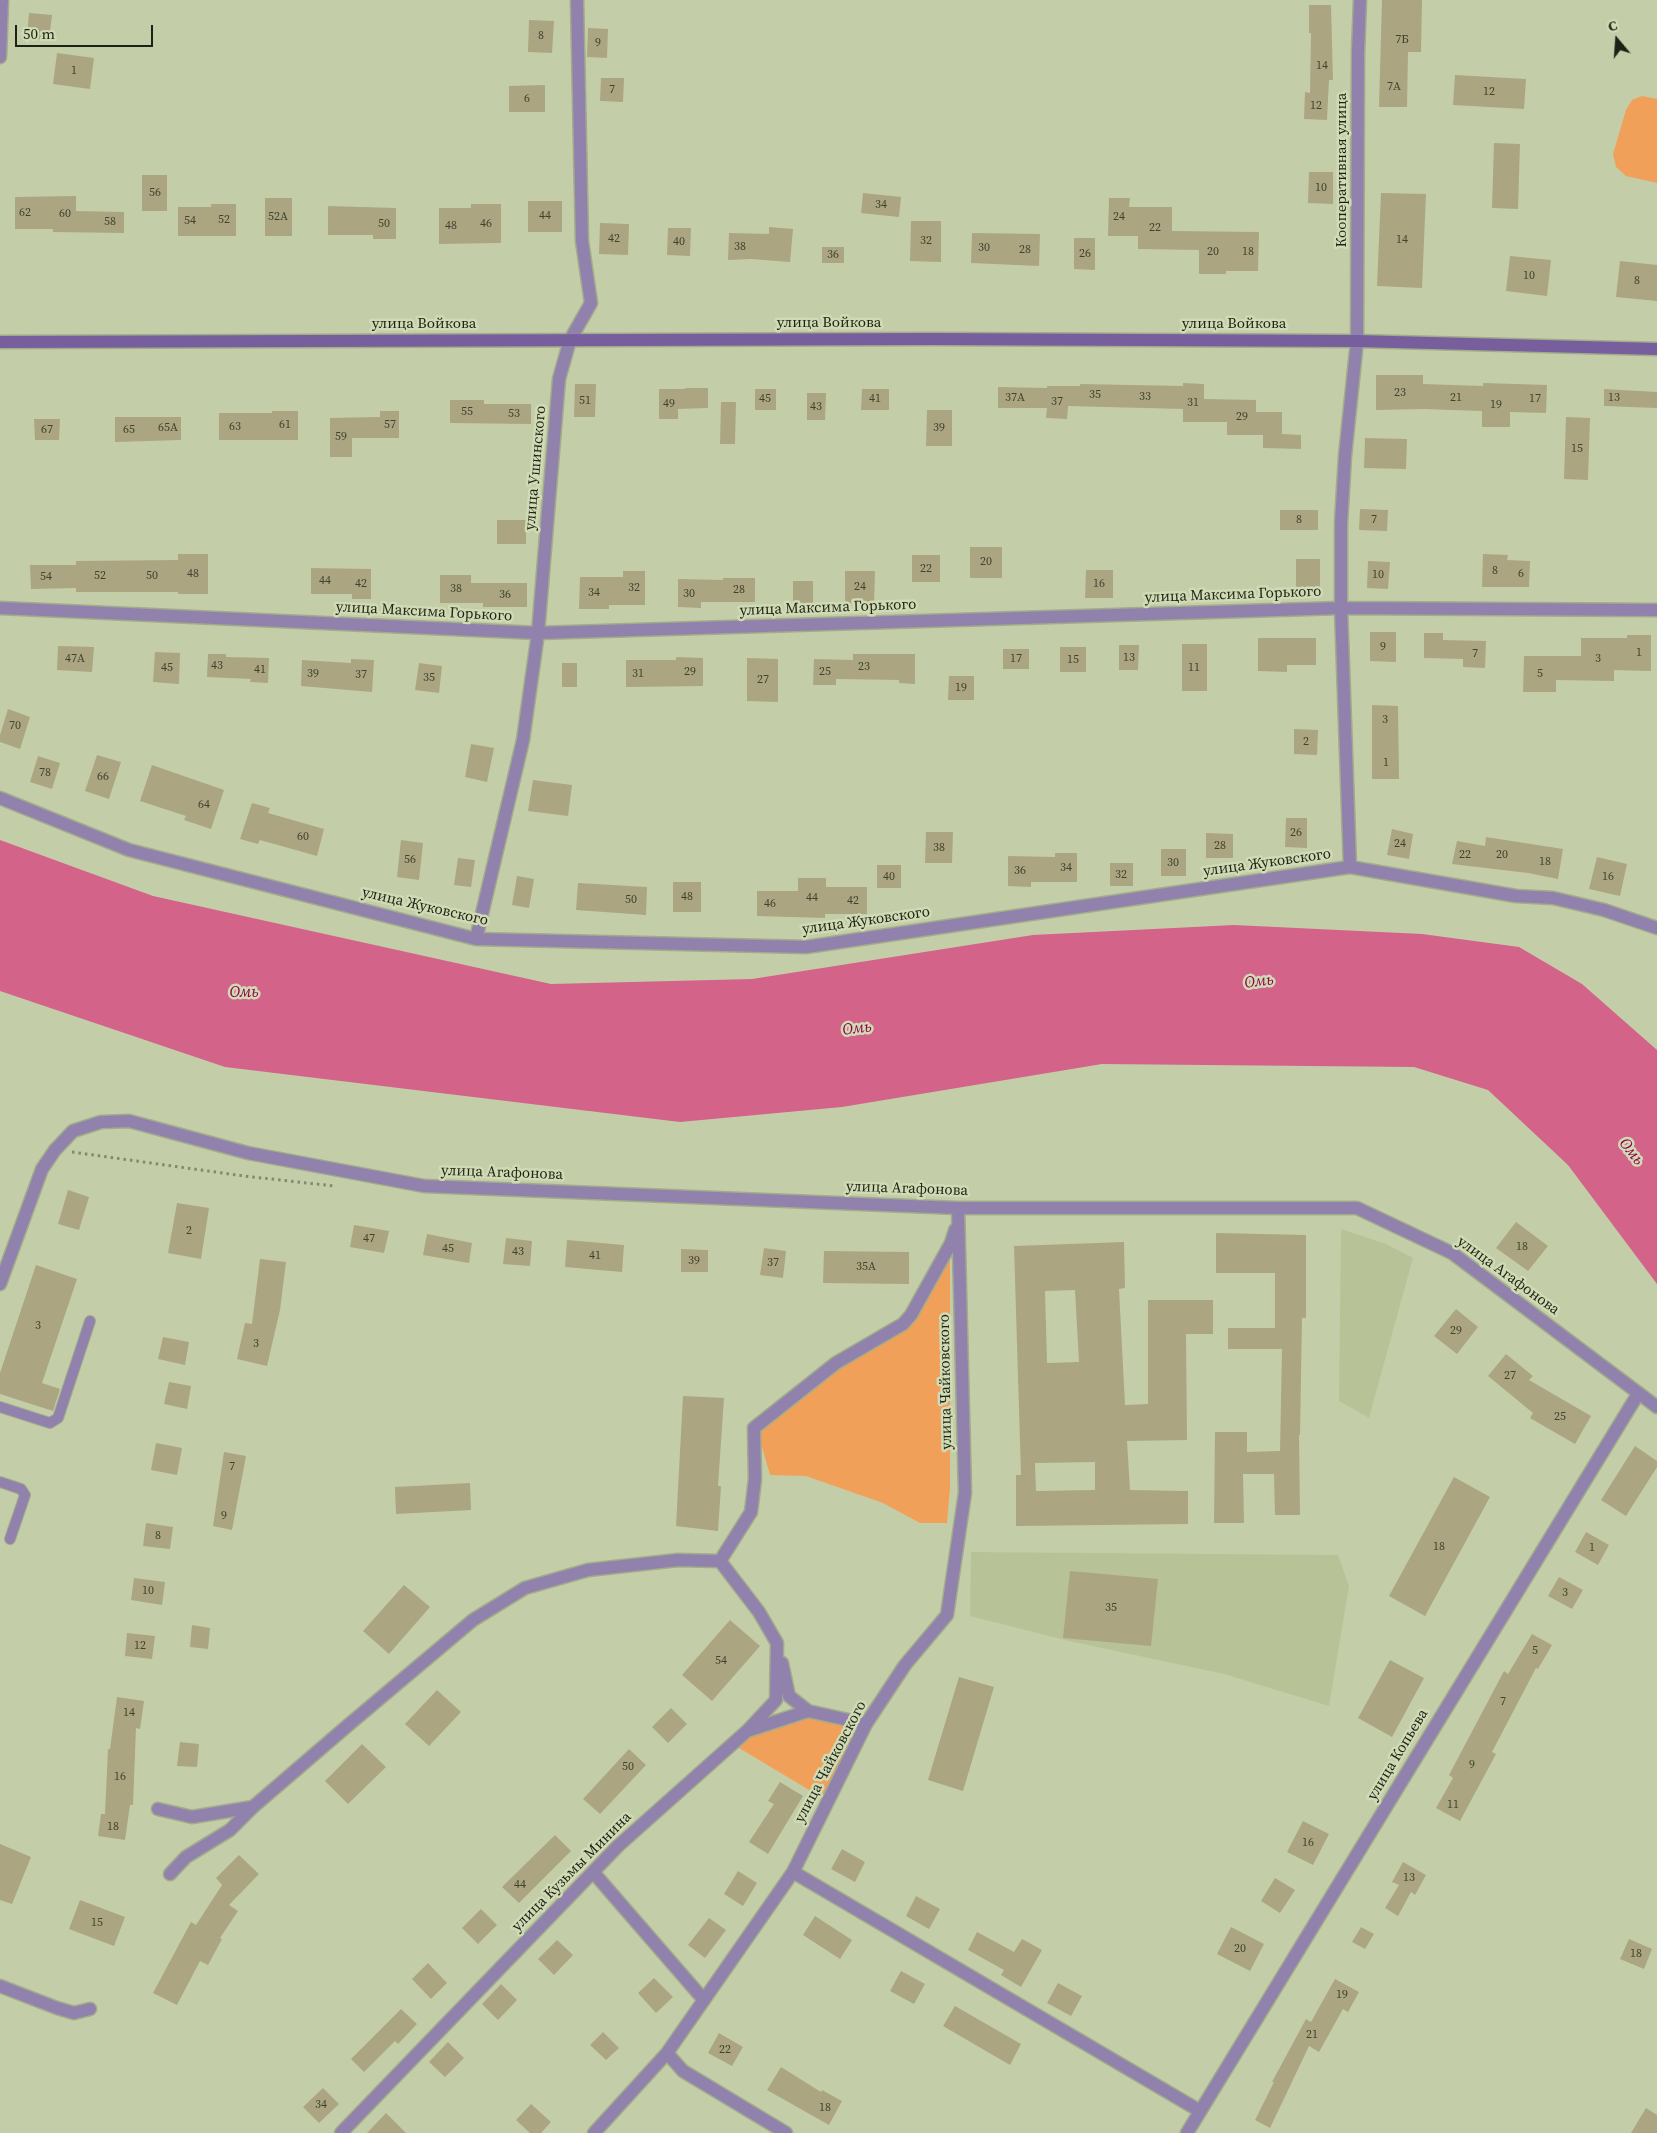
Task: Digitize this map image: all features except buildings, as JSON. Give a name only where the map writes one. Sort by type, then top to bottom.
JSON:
[{"type":"main road","name":"улица Войкова","points":[[0,342],[1357,340],[1657,349]]},
{"type":"street","points":[[0,57],[2,0]]},
{"type":"street","name":"улица Ушинского","points":[[476,939],[523,740],[538,633],[559,380],[570,340],[591,303],[582,241],[577,0]]},
{"type":"street","name":"Кооперативная улица","points":[[1350,868],[1341,608],[1342,504],[1357,340],[1358,53],[1360,0]]},
{"type":"street","name":"улица Максима Горького","points":[[0,608],[538,633],[1341,608],[1657,610]]},
{"type":"street","name":"улица Жуковского","points":[[0,798],[129,850],[476,939],[806,947],[1350,868],[1516,896],[1554,898],[1604,910],[1657,928]]},
{"type":"street","name":"улица Агафонова","points":[[0,1284],[42,1169],[54,1150],[73,1131],[101,1122],[129,1121],[248,1153],[424,1186],[958,1214],[1357,1208],[1452,1253],[1657,1407]]},
{"type":"street","points":[[720,1561],[751,1512],[755,1479],[754,1428],[836,1363],[903,1324],[912,1316],[951,1242],[958,1214]]},
{"type":"street","name":"улица Чайковского","points":[[594,2133],[667,2053],[793,1872],[866,1724],[905,1665],[947,1615],[965,1493],[958,1214]]},
{"type":"street","name":"улица Копьева","points":[[1187,2133],[1638,1394]]},
{"type":"street","points":[[170,1874],[186,1857],[230,1830],[253,1807],[473,1620],[525,1588],[588,1570],[678,1560],[720,1561]]},
{"type":"street","points":[[720,1561],[759,1612],[777,1643],[789,1696],[808,1711],[866,1724]]},
{"type":"street","points":[[747,1731],[776,1700],[777,1643]]},
{"type":"street","name":"улица Кузьмы Минина","points":[[341,2133],[618,1846],[747,1731],[808,1711]]},
{"type":"street","points":[[158,1809],[192,1817],[253,1807]]},
{"type":"street","points":[[593,1872],[704,2000]]},
{"type":"street","points":[[793,1872],[1200,2111]]},
{"type":"street","points":[[0,1986],[57,2008],[74,2012],[90,2009]]},
{"type":"street","points":[[667,2053],[683,2071],[786,2133]]},
{"type":"lane","points":[[0,1406],[50,1423],[54,1422],[58,1418],[90,1321]]},
{"type":"lane","points":[[0,1482],[21,1489],[25,1496],[10,1539]]},
{"type":"shaded area","points":[[1642,96],[1657,99],[1657,183],[1626,176],[1616,167],[1613,154],[1626,110],[1632,100]]},
{"type":"shaded area","points":[[1341,1229],[1386,1244],[1413,1258],[1369,1418],[1339,1401]]},
{"type":"shaded area","points":[[950,1253],[950,1488],[947,1523],[920,1523],[883,1503],[806,1476],[770,1475],[758,1433],[845,1363],[909,1325]]},
{"type":"shaded area","points":[[971,1552],[1338,1555],[1349,1586],[1329,1706],[1224,1674],[1069,1641],[970,1616]]},
{"type":"shaded area","points":[[808,1715],[863,1725],[824,1799],[739,1748],[751,1734]]},
{"type":"water","name":"Омь","points":[[0,840],[153,896],[551,984],[752,979],[1033,935],[1234,925],[1422,934],[1519,947],[1582,984],[1657,1050],[1657,1284],[1568,1165],[1488,1090],[1414,1067],[1102,1064],[842,1107],[680,1122],[225,1067],[0,991]]}]
